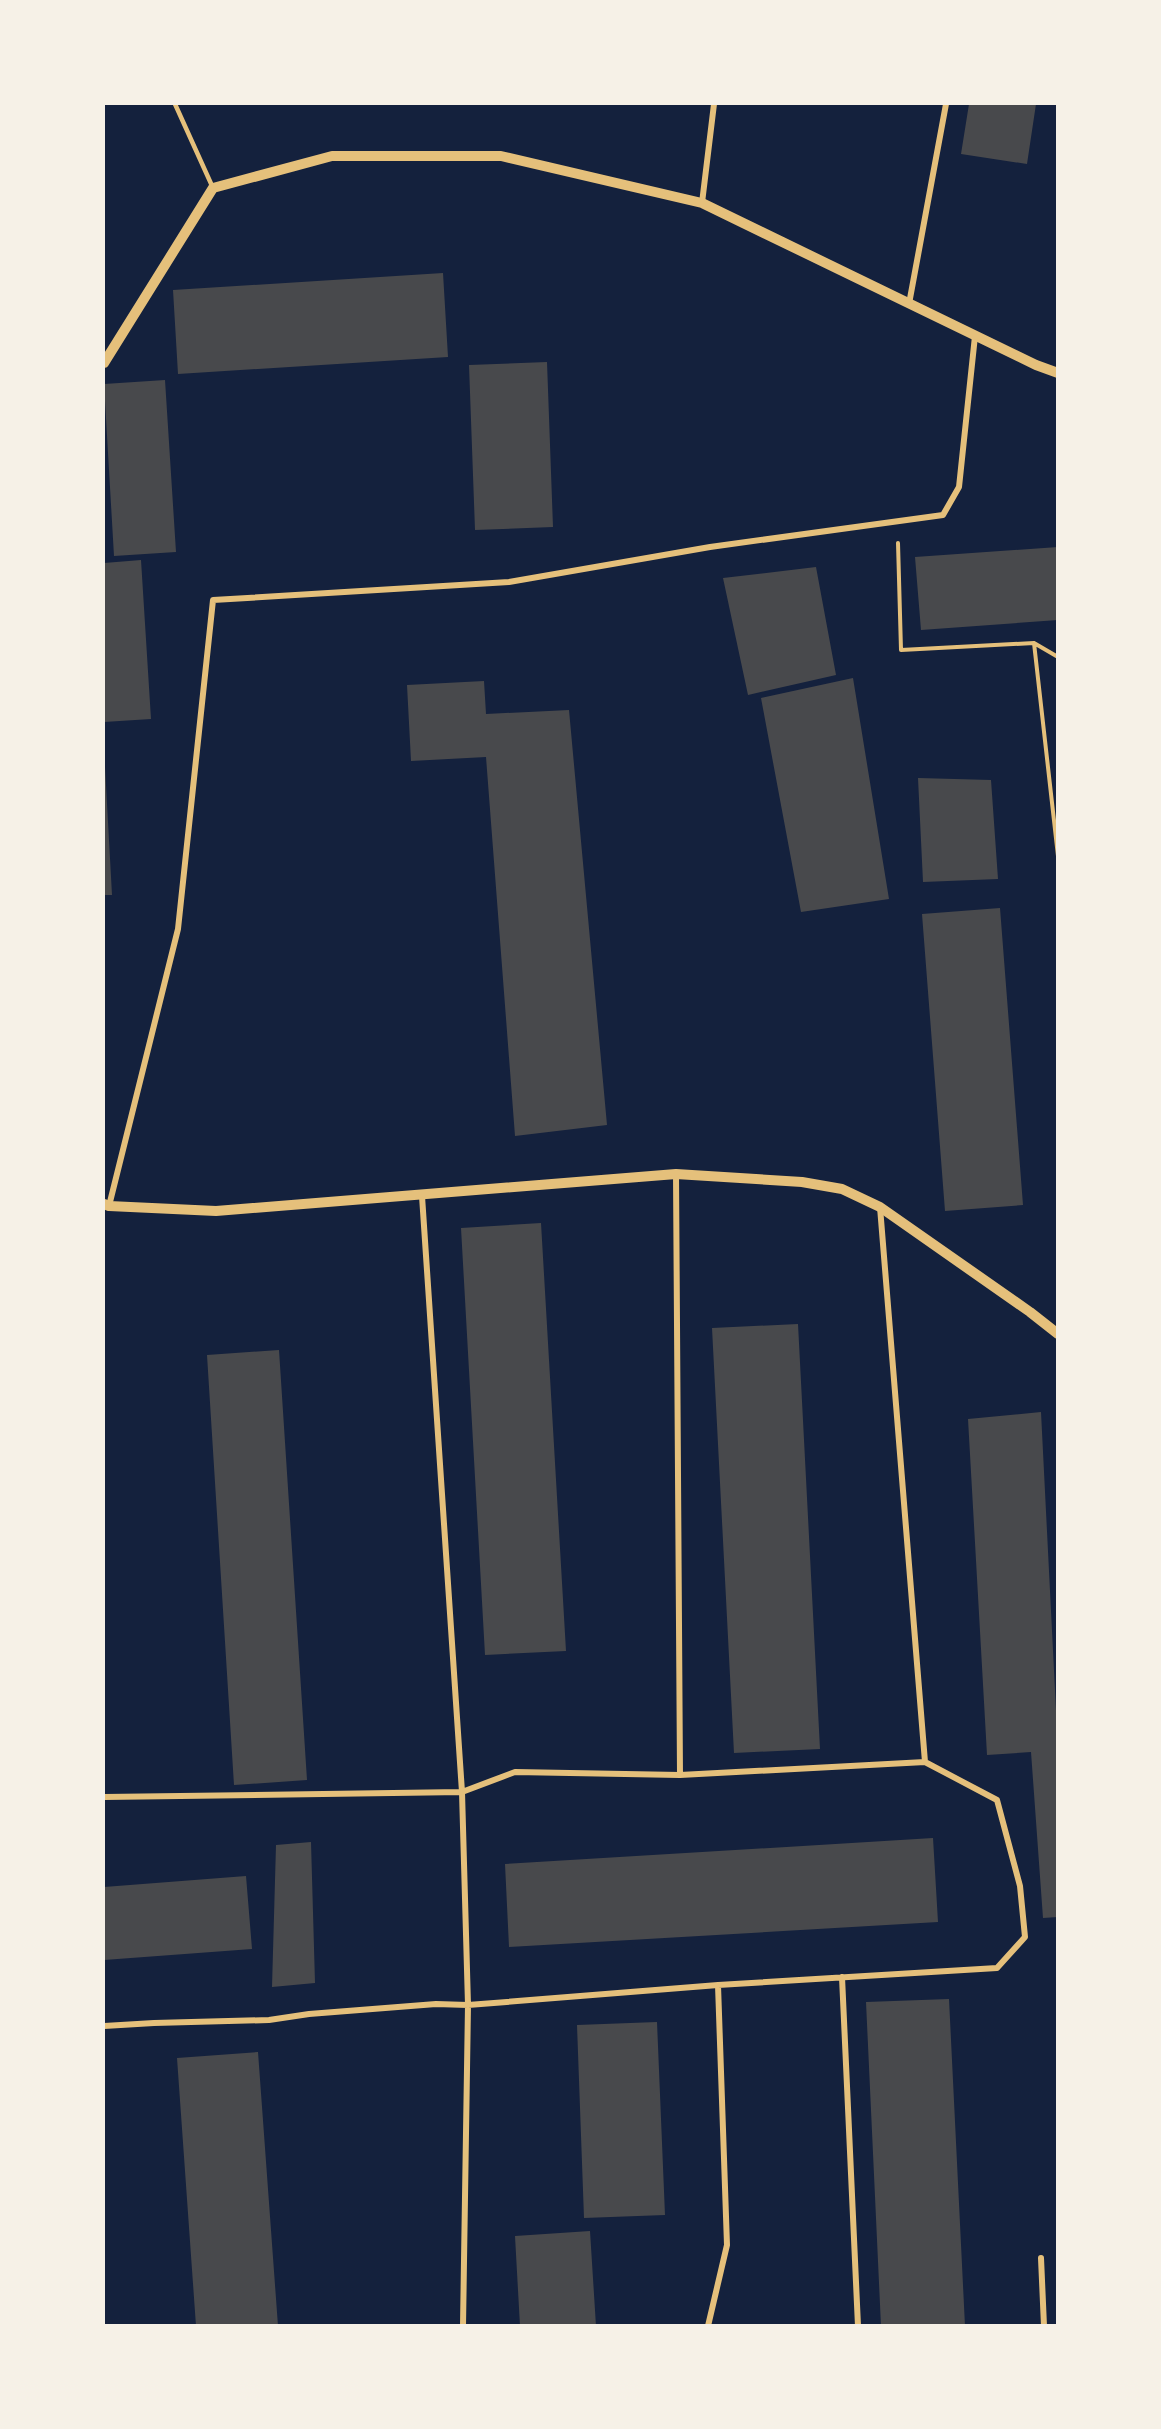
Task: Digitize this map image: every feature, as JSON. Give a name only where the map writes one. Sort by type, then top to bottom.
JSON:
[{"type":"street","points":[[702,203],[714,104]]},
{"type":"street","points":[[909,304],[946,104]]},
{"type":"street","points":[[104,363],[213,188],[332,156],[501,156],[702,203],[975,336],[1058,373]]},
{"type":"street","points":[[975,336],[959,487],[943,515],[710,547],[509,582],[213,600],[178,929],[106,1205],[216,1211],[676,1174],[802,1182],[842,1189],[880,1207],[1058,1334]]},
{"type":"street","points":[[676,1174],[680,1775]]},
{"type":"street","points":[[422,1196],[462,1792],[468,2005],[463,2325]]},
{"type":"street","points":[[880,1207],[925,1762]]},
{"type":"street","points":[[104,1797],[462,1792],[515,1772],[680,1775],[925,1762],[997,1800],[1020,1886],[1025,1937],[997,1968],[718,1985],[468,2005],[436,2004],[309,2014],[269,2020],[104,2026]]},
{"type":"street","points":[[842,1977],[858,2325]]},
{"type":"street","points":[[708,2325],[727,2245],[718,1985]]},
{"type":"street","points":[[1041,2258],[1044,2325]]},
{"type":"lane","points":[[175,104],[213,188]]},
{"type":"path","points":[[897,521],[901,650],[1034,643],[1058,657]]},
{"type":"path","points":[[1034,643],[1058,856]]},
{"type":"building","points":[[969,104],[1036,104],[1027,164],[961,154]]},
{"type":"building","points":[[443,273],[448,357],[178,374],[173,290]]},
{"type":"building","points":[[547,362],[553,527],[475,530],[469,365]]},
{"type":"building","points":[[165,380],[176,552],[114,556],[104,384]]},
{"type":"building","points":[[1058,547],[1058,620],[921,630],[915,557]]},
{"type":"building","points":[[141,560],[151,719],[104,722],[104,563]]},
{"type":"building","points":[[816,567],[836,675],[748,695],[723,578]]},
{"type":"building","points":[[853,678],[889,899],[801,912],[761,698]]},
{"type":"building","points":[[484,681],[486,714],[569,710],[607,1125],[515,1136],[486,757],[411,761],[407,685]]},
{"type":"building","points":[[105,767],[112,895],[104,895]]},
{"type":"building","points":[[918,778],[991,780],[998,879],[923,882]]},
{"type":"building","points":[[1000,908],[1023,1205],[945,1211],[922,914]]},
{"type":"building","points":[[541,1223],[566,1651],[485,1655],[461,1228]]},
{"type":"building","points":[[798,1324],[820,1749],[734,1753],[712,1328]]},
{"type":"building","points":[[279,1350],[307,1780],[234,1785],[207,1355]]},
{"type":"building","points":[[1041,1412],[1058,1750],[1058,1917],[1043,1918],[1031,1752],[987,1755],[968,1419]]},
{"type":"building","points":[[933,1838],[938,1922],[509,1947],[505,1864]]},
{"type":"building","points":[[311,1842],[315,1983],[272,1987],[276,1845]]},
{"type":"building","points":[[246,1876],[252,1949],[104,1960],[104,1887]]},
{"type":"building","points":[[949,1999],[965,2326],[881,2326],[866,2002]]},
{"type":"building","points":[[657,2022],[665,2215],[584,2218],[577,2025]]},
{"type":"building","points":[[258,2052],[278,2326],[196,2326],[177,2058]]},
{"type":"building","points":[[590,2231],[596,2326],[520,2326],[515,2236]]}]
